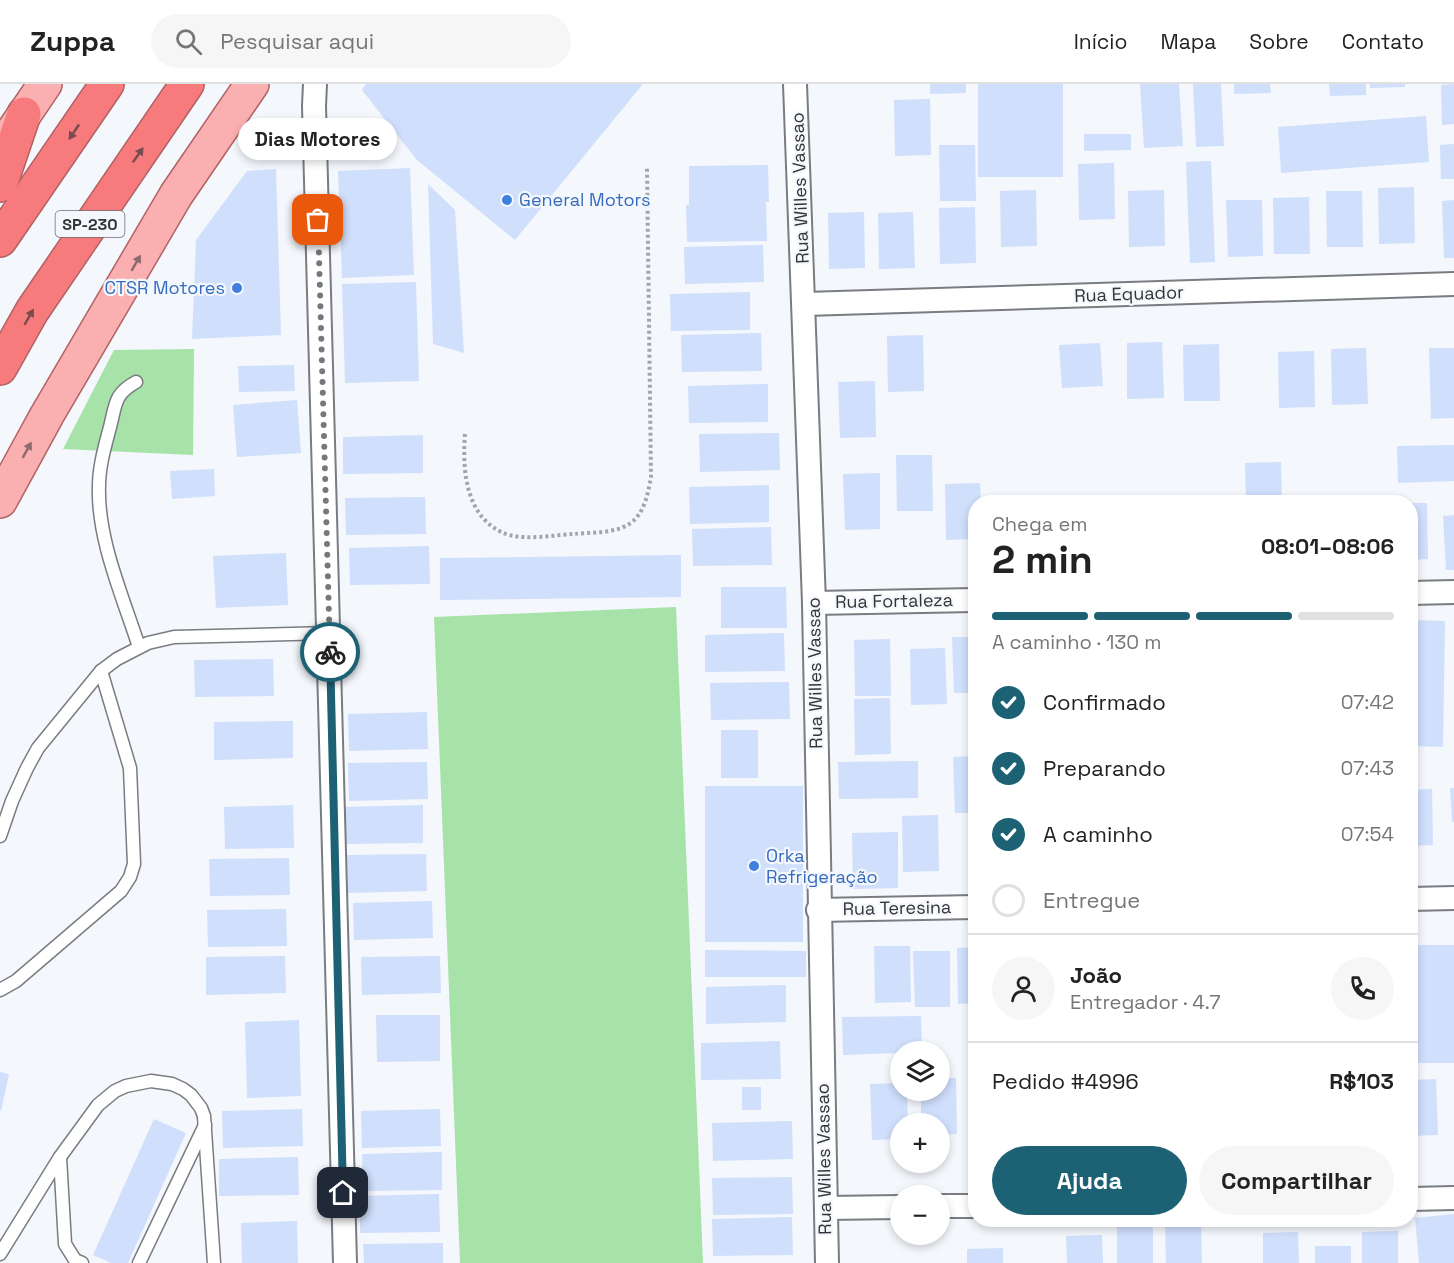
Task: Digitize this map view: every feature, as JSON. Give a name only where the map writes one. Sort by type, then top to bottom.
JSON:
[{"type":"highway","points":[[0,240],[107,84]]},
{"type":"highway","name":"SP-230","points":[[0,368],[32,311],[187,84]]},
{"type":"highway","points":[[0,185],[24,114]]},
{"type":"main road","points":[[0,152],[45,84]]},
{"type":"main road","points":[[0,501],[46,415],[170,205],[252,84]]},
{"type":"street","points":[[315,84],[345,1263]]},
{"type":"street","name":"Rua Willes Vassao","points":[[795,84],[805,304],[814,603],[818,910],[827,1263]]},
{"type":"street","name":"Rua Equador","points":[[805,304],[1454,284]]},
{"type":"street","points":[[1418,593],[1454,592]]},
{"type":"street","name":"Rua Fortaleza","points":[[814,603],[968,600]]},
{"type":"street","points":[[1418,899],[1454,898]]},
{"type":"street","name":"Rua Teresina","points":[[818,910],[968,907]]},
{"type":"street","points":[[1418,1199],[1454,1198]]},
{"type":"street","points":[[950,1206],[968,1206]]},
{"type":"street","points":[[825,1208],[890,1207]]},
{"type":"lane","points":[[136,382],[124,388],[117,398],[101,463],[99,485],[100,511],[105,539],[139,647]]},
{"type":"lane","points":[[0,836],[12,801],[38,748],[101,672],[117,659],[139,647],[174,637],[329,633]]},
{"type":"lane","points":[[0,990],[16,981],[121,891],[130,877],[134,850],[130,768],[101,672]]},
{"type":"lane","points":[[0,1254],[60,1157],[98,1105],[115,1091],[138,1082],[161,1082],[183,1089],[201,1108],[206,1124],[214,1263]]},
{"type":"lane","points":[[139,1263],[206,1124]]},
{"type":"lane","points":[[60,1157],[65,1244],[75,1260],[82,1263]]},
{"type":"path","points":[[465,434],[465,471],[468,494],[477,511],[490,525],[510,535],[530,537],[614,530],[630,524],[641,514],[651,477],[647,167]]},
{"type":"green space","points":[[194,349],[193,455],[63,449],[114,350]]},
{"type":"green space","points":[[676,607],[703,1263],[460,1263],[434,617]]},
{"type":"building","name":"General Motors","points":[[366,84],[643,84],[515,240],[417,160],[362,90]]},
{"type":"building","points":[[930,84],[966,84],[966,93],[930,94]]},
{"type":"building","points":[[978,84],[1063,84],[1063,177],[978,177]]},
{"type":"building","points":[[1140,84],[1179,84],[1183,146],[1144,148]]},
{"type":"building","points":[[1193,84],[1221,84],[1224,146],[1196,147]]},
{"type":"building","points":[[1234,84],[1270,84],[1271,93],[1234,94]]},
{"type":"building","points":[[1329,84],[1366,84],[1366,95],[1330,96]]},
{"type":"building","points":[[1370,84],[1405,84],[1405,87],[1370,88]]},
{"type":"building","points":[[1454,84],[1454,124],[1442,125],[1441,85]]},
{"type":"building","points":[[930,99],[931,155],[895,156],[894,100]]},
{"type":"building","points":[[1426,116],[1429,162],[1281,173],[1278,127]]},
{"type":"building","points":[[1084,134],[1131,134],[1131,150],[1084,151]]},
{"type":"building","points":[[1454,144],[1454,179],[1441,179],[1440,145]]},
{"type":"building","points":[[939,145],[975,145],[976,201],[940,201]]},
{"type":"building","points":[[1211,161],[1215,262],[1190,263],[1186,162]]},
{"type":"building","points":[[1114,163],[1115,219],[1079,220],[1078,164]]},
{"type":"building","points":[[768,165],[767,241],[687,242],[686,205],[689,205],[689,166]]},
{"type":"building","points":[[410,168],[414,275],[342,278],[338,171]]},
{"type":"building","name":"CTSR Motores","points":[[276,169],[281,335],[192,339],[196,240],[247,171]]},
{"type":"building","points":[[428,184],[455,210],[464,353],[433,344]]},
{"type":"building","points":[[1414,187],[1415,243],[1379,244],[1378,188]]},
{"type":"building","points":[[1036,190],[1037,246],[1001,247],[1000,191]]},
{"type":"building","points":[[1164,190],[1165,246],[1129,247],[1128,191]]},
{"type":"building","points":[[1326,191],[1362,191],[1363,247],[1327,247]]},
{"type":"building","points":[[1309,197],[1310,254],[1274,254],[1273,198]]},
{"type":"building","points":[[1226,200],[1262,200],[1263,256],[1228,257]]},
{"type":"building","points":[[1454,200],[1454,258],[1444,258],[1442,201]]},
{"type":"building","points":[[975,207],[976,263],[940,264],[939,208]]},
{"type":"building","points":[[864,212],[865,268],[829,269],[828,213]]},
{"type":"building","points":[[913,212],[915,268],[879,269],[878,213]]},
{"type":"building","points":[[763,245],[764,282],[685,284],[684,247]]},
{"type":"building","points":[[416,282],[419,381],[345,383],[342,284]]},
{"type":"building","points":[[750,292],[750,330],[671,331],[670,294]]},
{"type":"building","points":[[761,333],[762,371],[682,372],[681,335]]},
{"type":"building","points":[[923,335],[924,391],[888,392],[887,336]]},
{"type":"building","points":[[1162,342],[1164,398],[1127,399],[1127,343]]},
{"type":"building","points":[[1100,343],[1103,386],[1062,388],[1059,345]]},
{"type":"building","points":[[1219,344],[1220,401],[1184,401],[1183,345]]},
{"type":"building","points":[[1366,348],[1368,404],[1332,405],[1331,349]]},
{"type":"building","points":[[1429,348],[1454,348],[1454,418],[1431,419]]},
{"type":"building","points":[[1314,351],[1315,407],[1279,408],[1278,352]]},
{"type":"building","points":[[294,365],[295,391],[239,392],[238,366]]},
{"type":"building","points":[[875,381],[876,437],[840,438],[838,382]]},
{"type":"building","points":[[768,384],[768,422],[689,423],[688,386]]},
{"type":"building","points":[[297,400],[301,453],[237,457],[233,405]]},
{"type":"building","points":[[779,433],[780,470],[700,472],[699,434]]},
{"type":"building","points":[[423,435],[423,473],[343,474],[343,437]]},
{"type":"building","points":[[1454,445],[1454,481],[1398,483],[1397,446]]},
{"type":"building","points":[[896,455],[932,455],[933,511],[897,511]]},
{"type":"building","points":[[1281,462],[1282,495],[1246,495],[1245,463]]},
{"type":"building","points":[[214,469],[215,496],[172,499],[170,471]]},
{"type":"building","points":[[880,473],[880,529],[845,530],[843,474]]},
{"type":"building","points":[[980,483],[981,495],[968,495],[968,539],[946,540],[945,484]]},
{"type":"building","points":[[769,485],[769,522],[690,524],[689,487]]},
{"type":"building","points":[[425,497],[426,534],[346,535],[345,498]]},
{"type":"building","points":[[1418,503],[1427,503],[1428,559],[1418,560]]},
{"type":"building","points":[[1454,515],[1454,570],[1446,570],[1443,516]]},
{"type":"building","points":[[771,527],[772,565],[693,566],[692,529]]},
{"type":"building","points":[[429,546],[430,584],[350,585],[349,548]]},
{"type":"building","points":[[286,553],[288,605],[216,608],[213,556]]},
{"type":"building","points":[[681,555],[681,597],[440,600],[440,558]]},
{"type":"building","points":[[721,587],[786,587],[787,628],[721,628]]},
{"type":"building","points":[[1418,620],[1445,621],[1443,747],[1418,746]]},
{"type":"building","points":[[784,633],[785,671],[705,672],[705,635]]},
{"type":"building","points":[[952,637],[968,637],[968,693],[954,693]]},
{"type":"building","points":[[890,639],[891,696],[855,696],[854,640]]},
{"type":"building","points":[[945,648],[947,704],[911,705],[910,649]]},
{"type":"building","points":[[273,659],[274,696],[195,697],[194,660]]},
{"type":"building","points":[[789,682],[790,719],[711,720],[710,683]]},
{"type":"building","points":[[890,698],[891,754],[855,755],[854,699]]},
{"type":"building","points":[[427,712],[428,749],[349,751],[348,714]]},
{"type":"building","points":[[293,721],[293,758],[214,760],[214,722]]},
{"type":"building","points":[[721,730],[758,730],[758,778],[721,778]]},
{"type":"building","points":[[968,756],[968,813],[955,813],[953,757]]},
{"type":"building","points":[[918,761],[918,798],[839,799],[838,762]]},
{"type":"building","points":[[427,762],[428,799],[349,801],[348,763]]},
{"type":"building","name":"Orka Refrigeração","points":[[705,786],[803,786],[803,942],[705,942]]},
{"type":"building","points":[[1450,788],[1454,788],[1454,822],[1452,822]]},
{"type":"building","points":[[1432,789],[1433,845],[1418,846],[1418,790]]},
{"type":"building","points":[[293,805],[294,848],[225,849],[224,807]]},
{"type":"building","points":[[423,805],[423,843],[343,844],[343,807]]},
{"type":"building","points":[[938,815],[939,871],[903,872],[902,816]]},
{"type":"building","points":[[898,832],[898,888],[853,889],[852,833]]},
{"type":"building","points":[[426,854],[427,891],[348,893],[347,855]]},
{"type":"building","points":[[289,858],[290,895],[210,896],[209,859]]},
{"type":"building","points":[[432,901],[433,938],[354,940],[353,903]]},
{"type":"building","points":[[286,909],[287,946],[208,947],[207,910]]},
{"type":"building","points":[[1418,945],[1454,945],[1454,1063],[1418,1063]]},
{"type":"building","points":[[874,946],[910,946],[911,1002],[875,1003]]},
{"type":"building","points":[[968,947],[968,1003],[958,1004],[957,948]]},
{"type":"building","points":[[705,950],[806,951],[806,977],[705,977]]},
{"type":"building","points":[[913,951],[950,951],[950,1007],[915,1007]]},
{"type":"building","points":[[285,956],[286,993],[206,995],[206,957]]},
{"type":"building","points":[[440,956],[441,993],[362,995],[361,957]]},
{"type":"building","points":[[786,985],[786,1022],[706,1024],[706,987]]},
{"type":"building","points":[[376,1015],[440,1015],[440,1061],[377,1062]]},
{"type":"building","points":[[921,1016],[922,1041],[890,1041],[890,1053],[843,1055],[842,1017]]},
{"type":"building","points":[[299,1020],[301,1096],[247,1098],[245,1022]]},
{"type":"building","points":[[780,1041],[781,1079],[701,1080],[701,1043]]},
{"type":"building","points":[[0,1072],[9,1074],[1,1111],[0,1111]]},
{"type":"building","points":[[950,1078],[956,1078],[957,1134],[950,1134],[950,1113],[921,1113],[921,1101],[950,1101]]},
{"type":"building","points":[[1436,1079],[1438,1135],[1418,1136],[1418,1080]]},
{"type":"building","points":[[890,1083],[890,1101],[907,1101],[908,1113],[890,1113],[890,1139],[872,1140],[870,1084]]},
{"type":"building","points":[[742,1087],[761,1087],[761,1110],[742,1110]]},
{"type":"building","points":[[302,1109],[303,1146],[223,1148],[222,1111]]},
{"type":"building","points":[[440,1109],[441,1146],[362,1148],[361,1111]]},
{"type":"building","points":[[154,1119],[186,1133],[128,1263],[111,1263],[93,1255]]},
{"type":"building","points":[[792,1121],[793,1159],[713,1161],[712,1123]]},
{"type":"building","points":[[442,1152],[442,1190],[363,1191],[362,1154]]},
{"type":"building","points":[[298,1157],[299,1195],[219,1196],[219,1159]]},
{"type":"building","points":[[792,1177],[793,1214],[713,1215],[712,1178]]},
{"type":"building","points":[[439,1194],[440,1232],[360,1233],[360,1196]]},
{"type":"building","points":[[1454,1214],[1454,1263],[1419,1263],[1416,1227],[1418,1227],[1418,1218]]},
{"type":"building","points":[[792,1217],[793,1255],[713,1256],[712,1219]]},
{"type":"building","points":[[297,1221],[298,1263],[242,1263],[241,1223]]},
{"type":"building","points":[[1117,1227],[1153,1227],[1153,1263],[1117,1263]]},
{"type":"building","points":[[1165,1227],[1201,1227],[1202,1263],[1166,1263]]},
{"type":"building","points":[[1398,1231],[1398,1263],[1362,1263],[1362,1232]]},
{"type":"building","points":[[1298,1232],[1299,1263],[1263,1263],[1263,1233]]},
{"type":"building","points":[[1102,1235],[1103,1263],[1067,1263],[1066,1236]]},
{"type":"building","points":[[443,1243],[443,1263],[364,1263],[363,1244]]},
{"type":"building","points":[[1315,1246],[1351,1246],[1351,1263],[1315,1263]]},
{"type":"building","points":[[1003,1248],[1003,1263],[967,1263],[967,1249]]},
{"type":"way so far","points":[[318,220],[330,652]]},
{"type":"place","name":"General Motors","points":[[507,200]]},
{"type":"place","name":"Dias Motores","points":[[318,220]]},
{"type":"place","name":"CTSR Motores","points":[[237,288]]},
{"type":"place","name":"Orka Refrigeração","points":[[754,866]]},
{"type":"route","points":[[330,652],[343,1193]]}]
